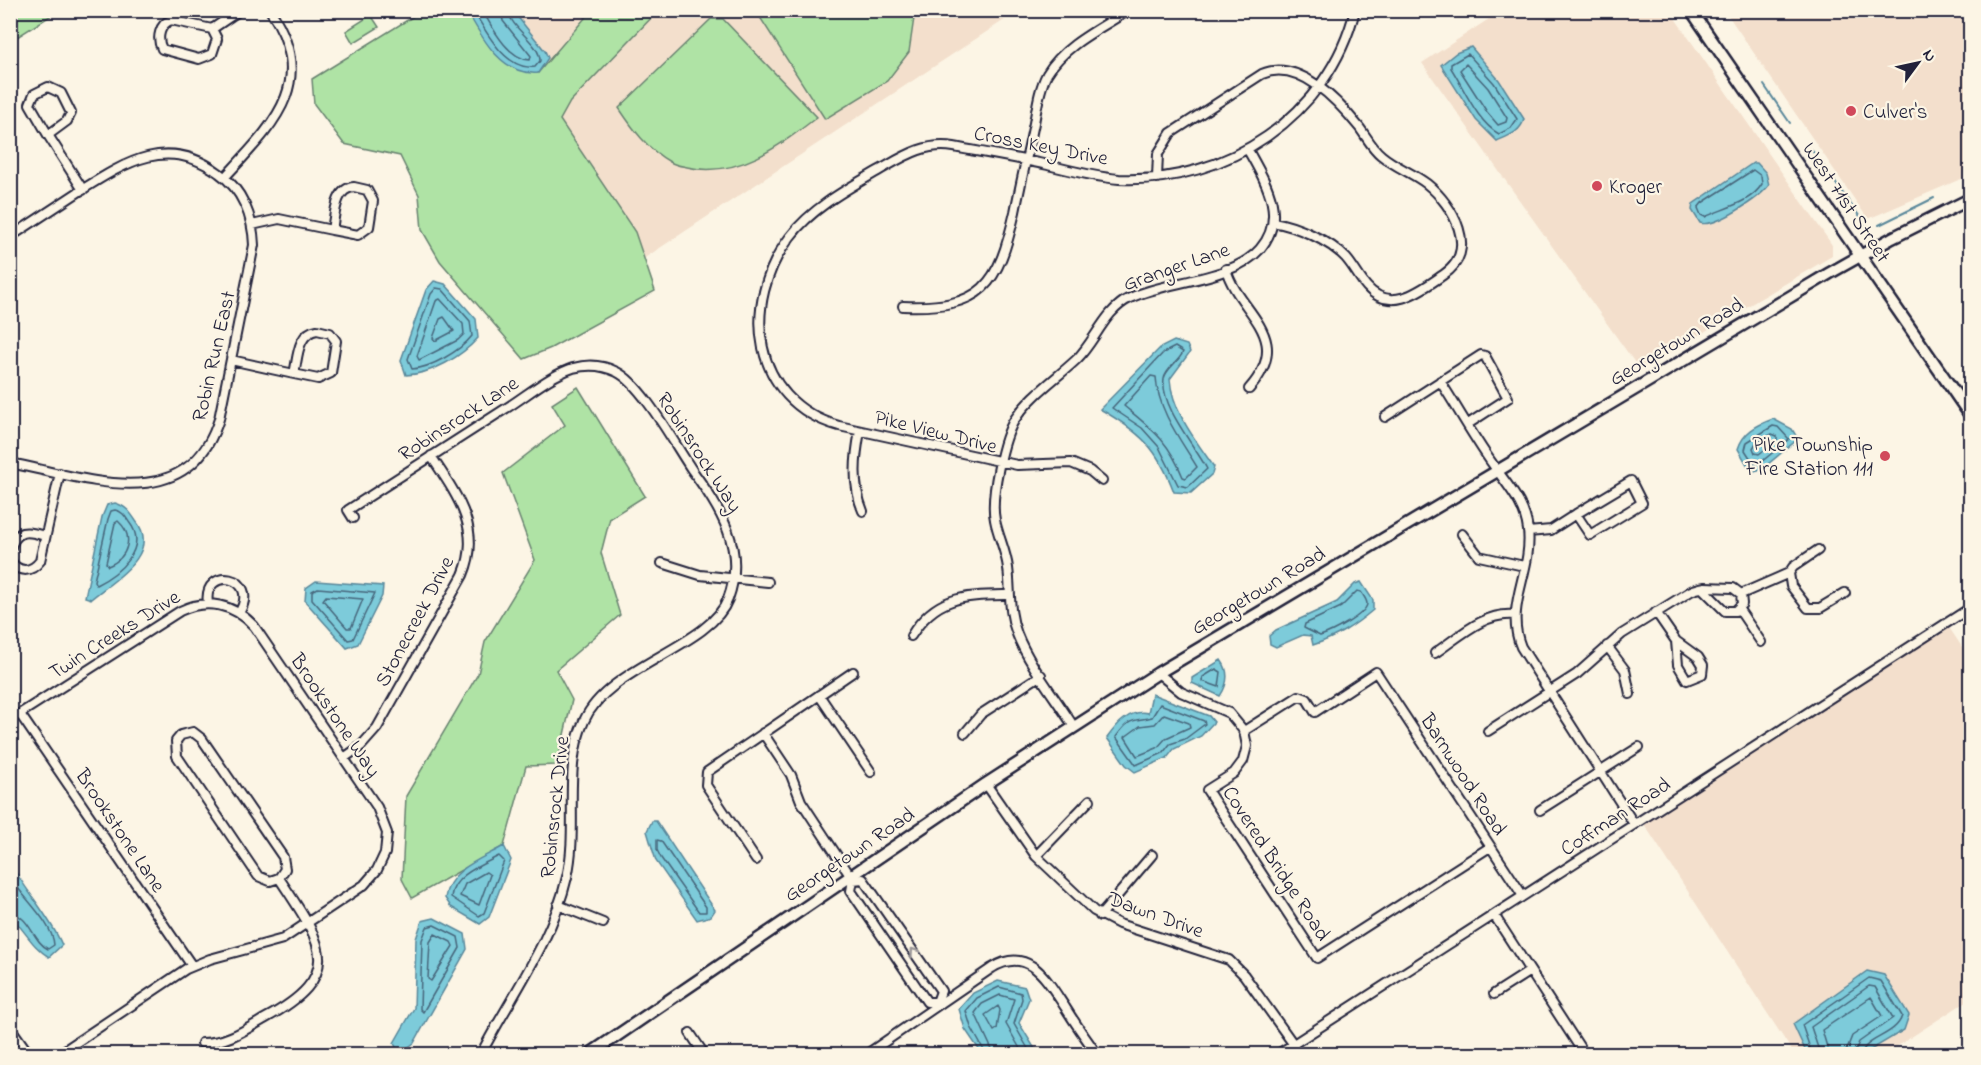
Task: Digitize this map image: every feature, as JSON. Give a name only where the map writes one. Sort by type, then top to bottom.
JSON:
[{"type":"main road","name":"West 71st Street","points":[[1691,10],[1971,416]]},
{"type":"main road","name":"Georgetown Road","points":[[590,1054],[852,878],[986,784],[1158,673],[1860,256],[1971,199]]},
{"type":"street","points":[[212,28],[217,41],[213,52],[205,59],[167,52],[160,46],[163,26],[171,20],[212,28],[240,10]]},
{"type":"street","points":[[10,237],[127,162],[153,155],[176,155],[195,159],[225,177],[270,128],[288,92],[290,57],[285,38],[270,10]]},
{"type":"street","points":[[903,306],[936,307],[956,303],[979,290],[993,276],[1007,249],[1041,89],[1052,67],[1068,50],[1129,10]]},
{"type":"street","name":"Cross Key Drive","points":[[763,350],[760,313],[770,272],[789,238],[817,210],[911,152],[926,147],[950,146],[1101,177],[1157,178],[1208,168],[1248,150],[1291,118],[1317,88],[1342,47],[1355,10]]},
{"type":"street","points":[[1157,178],[1160,150],[1171,133],[1262,74],[1277,69],[1289,70],[1317,88],[1344,110],[1383,157],[1428,185],[1457,224],[1462,246],[1457,261],[1447,273],[1401,299],[1378,295],[1366,285],[1340,252],[1295,228],[1273,222],[1270,191],[1248,150]]},
{"type":"street","points":[[48,135],[67,122],[71,113],[61,93],[50,87],[34,94],[30,104],[48,135],[83,190]]},
{"type":"street","name":"Robin Run East","points":[[10,463],[129,486],[156,482],[178,473],[199,456],[212,437],[253,260],[252,225],[242,199],[225,177]]},
{"type":"street","points":[[252,225],[279,219],[354,236],[365,232],[369,225],[373,204],[370,193],[354,187],[343,190],[332,230]]},
{"type":"street","name":"Granger Lane","points":[[1002,461],[1007,436],[1017,416],[1080,356],[1116,308],[1139,294],[1226,270],[1243,263],[1259,251],[1273,222]]},
{"type":"street","points":[[1226,270],[1238,296],[1258,320],[1265,339],[1263,366],[1249,389]]},
{"type":"street","points":[[231,360],[294,374],[318,379],[328,376],[332,369],[337,346],[333,336],[317,330],[304,335],[294,374]]},
{"type":"street","name":"Pike View Drive","points":[[763,350],[772,377],[800,409],[820,420],[860,431],[1002,461],[993,495],[995,519],[1008,568],[1010,614],[1017,636],[1074,726]]},
{"type":"street","points":[[1385,417],[1478,356],[1485,356],[1508,398],[1468,424]]},
{"type":"street","name":"Robinsrock Lane","points":[[353,518],[348,510],[562,373],[581,367],[600,367]]},
{"type":"street","name":"Robinsrock Way","points":[[600,367],[623,376],[638,391],[717,506],[732,537],[733,579]]},
{"type":"street","points":[[1440,381],[1497,471],[1517,496],[1528,532],[1524,567],[1514,615],[1520,643],[1634,824]]},
{"type":"street","points":[[860,431],[855,468],[863,511]]},
{"type":"street","name":"Stonecreek Drive","points":[[344,758],[361,746],[377,728],[463,575],[468,561],[471,541],[467,517],[431,456]]},
{"type":"street","points":[[1002,461],[1023,465],[1071,462],[1102,481]]},
{"type":"street","points":[[10,560],[16,568],[26,571],[40,561],[60,473]]},
{"type":"street","points":[[1528,532],[1551,530],[1576,514],[1628,481],[1643,502],[1593,535],[1576,514]]},
{"type":"street","points":[[10,550],[13,539],[20,532],[29,531],[45,536]]},
{"type":"street","points":[[1462,534],[1479,556],[1524,567]]},
{"type":"street","points":[[1742,594],[1789,573],[1794,566],[1818,550]]},
{"type":"street","points":[[662,563],[688,572],[768,582]]},
{"type":"street","points":[[1789,573],[1791,586],[1804,606],[1810,609],[1820,608],[1845,593]]},
{"type":"street","name":"Twin Creeks Drive","points":[[208,603],[208,594],[212,584],[228,579],[237,582],[244,591],[245,601],[239,612]]},
{"type":"street","name":"Robinsrock Drive","points":[[481,1054],[539,952],[567,879],[571,853],[575,751],[586,717],[611,687],[716,618],[727,602],[733,579]]},
{"type":"street","points":[[1488,731],[1580,671],[1607,646],[1689,592],[1702,588],[1733,588],[1742,594]]},
{"type":"street","points":[[1702,588],[1725,611],[1738,609]]},
{"type":"street","points":[[1738,609],[1742,602],[1742,594]]},
{"type":"street","points":[[911,636],[931,612],[950,601],[964,596],[1008,595]]},
{"type":"street","name":"Twin Creeks Drive","points":[[10,720],[180,611],[208,603],[225,606]]},
{"type":"street","name":"Brookstone Way","points":[[225,606],[239,612],[254,626],[382,817],[387,833],[383,860],[370,880],[308,923]]},
{"type":"street","name":"Coffman Road","points":[[1278,1054],[1971,608]]},
{"type":"street","points":[[1738,609],[1761,642]]},
{"type":"street","points":[[1656,612],[1676,641],[1698,657],[1703,665],[1702,674],[1694,680],[1687,680],[1681,673],[1676,641]]},
{"type":"street","points":[[1435,653],[1488,618],[1500,614],[1514,615]]},
{"type":"street","points":[[1607,646],[1625,670],[1630,694]]},
{"type":"street","points":[[756,860],[706,785],[706,777],[711,768],[853,672]]},
{"type":"street","name":"Barnwood Road","points":[[1244,731],[1299,696],[1307,699],[1315,712],[1376,672],[1523,896]]},
{"type":"street","points":[[1158,673],[1180,692],[1229,713],[1244,731]]},
{"type":"street","points":[[965,733],[981,714],[1041,675]]},
{"type":"street","points":[[819,695],[872,772]]},
{"type":"street","name":"Brookstone Lane","points":[[20,714],[192,966]]},
{"type":"street","name":"Covered Bridge Road","points":[[1244,731],[1247,746],[1243,761],[1234,773],[1207,790],[1317,958],[1490,847]]},
{"type":"street","points":[[193,732],[200,736],[270,837],[285,861],[284,871],[279,878],[270,881],[258,876],[177,756],[175,744],[181,735],[193,732]]},
{"type":"street","points":[[763,733],[791,775],[801,801],[852,878],[851,891],[927,1002],[938,1003]]},
{"type":"street","points":[[1540,810],[1639,747]]},
{"type":"street","name":"Dawn Drive","points":[[986,784],[1036,856],[1100,916],[1229,960],[1244,975],[1294,1045]]},
{"type":"street","points":[[1036,856],[1090,800]]},
{"type":"street","points":[[1100,916],[1152,855]]},
{"type":"street","points":[[202,1043],[232,1037],[292,1004],[304,993],[315,976],[319,957],[316,937],[279,878]]},
{"type":"street","points":[[852,878],[863,879],[941,991],[938,1003]]},
{"type":"street","points":[[558,905],[603,923]]},
{"type":"street","points":[[1494,915],[1584,1054]]},
{"type":"street","points":[[59,1054],[192,966],[271,944],[308,923]]},
{"type":"street","points":[[867,1054],[938,1003],[999,964],[1015,961],[1027,963],[1043,975],[1097,1054]]},
{"type":"street","points":[[1494,994],[1530,971]]},
{"type":"street","points":[[10,1027],[29,1054]]},
{"type":"street","points":[[690,1034],[704,1054]]},
{"type":"shaded area","points":[[447,11],[1018,11],[628,269]]},
{"type":"shaded area","points":[[1501,11],[1670,11],[1832,245],[1832,256],[1640,370],[1422,63]]},
{"type":"shaded area","points":[[1725,11],[1970,11],[1970,175],[1868,219]]},
{"type":"shaded area","points":[[1948,626],[1970,659],[1970,999],[1885,1054],[1794,1054],[1644,824]]},
{"type":"green space","points":[[11,10],[58,10],[58,11],[11,41]]},
{"type":"green space","points":[[915,10],[909,52],[887,81],[825,119],[756,11]]},
{"type":"green space","points":[[422,11],[468,11],[538,73],[591,11],[658,11],[570,102],[560,120],[635,232],[655,291],[551,348],[524,359],[440,261],[422,230],[419,195],[400,156],[344,144],[314,104],[312,79]]},
{"type":"green space","points":[[371,15],[379,27],[353,43],[346,31]]},
{"type":"green space","points":[[711,19],[723,19],[817,117],[773,149],[740,164],[705,169],[676,165],[654,151],[641,138],[619,108]]},
{"type":"green space","points":[[578,387],[645,496],[610,518],[601,553],[620,615],[556,670],[572,700],[557,765],[526,766],[504,846],[412,898],[402,879],[406,796],[478,674],[485,642],[535,560],[503,473],[565,425],[552,404]]},
{"type":"water","points":[[467,11],[513,11],[548,58],[538,73],[525,72],[504,62],[479,32]]},
{"type":"water","points":[[1471,47],[1499,80],[1524,119],[1517,130],[1497,141],[1476,120],[1441,65],[1456,53]]},
{"type":"water","points":[[1753,163],[1757,163],[1766,173],[1769,185],[1764,191],[1726,217],[1700,223],[1692,210],[1693,204]]},
{"type":"water","points":[[434,281],[445,284],[476,319],[478,338],[463,352],[436,368],[406,375],[401,360],[426,290]]},
{"type":"water","points":[[1174,341],[1187,345],[1190,352],[1170,379],[1175,403],[1186,425],[1214,467],[1212,474],[1191,493],[1174,492],[1161,464],[1146,443],[1126,425],[1100,409],[1160,348]]},
{"type":"water","points":[[1773,419],[1792,429],[1798,439],[1762,469],[1754,471],[1749,468],[1738,449],[1740,443],[1751,430]]},
{"type":"water","points":[[115,503],[127,510],[136,521],[142,533],[143,545],[131,566],[91,599],[85,597],[102,517],[107,505]]},
{"type":"water","points":[[316,581],[383,586],[382,596],[358,644],[347,648],[305,601],[306,588]]},
{"type":"water","points":[[1361,582],[1373,600],[1373,610],[1352,626],[1338,635],[1313,645],[1311,636],[1303,635],[1276,647],[1270,644],[1269,636],[1276,630],[1337,602],[1355,584]]},
{"type":"water","points":[[1221,660],[1226,669],[1227,678],[1220,696],[1192,683],[1192,678]]},
{"type":"water","points":[[1152,694],[1209,716],[1214,722],[1201,736],[1174,749],[1167,758],[1135,772],[1126,765],[1107,738],[1130,715],[1148,713]]},
{"type":"water","points":[[652,821],[656,821],[715,910],[711,916],[697,920],[656,861],[647,831]]},
{"type":"water","points":[[504,846],[511,860],[489,917],[480,924],[451,907],[445,898],[448,888],[459,872],[467,866]]},
{"type":"water","points":[[11,864],[51,924],[62,945],[49,957],[11,917]]},
{"type":"water","points":[[434,918],[465,934],[467,949],[414,1043],[399,1054],[394,1043],[414,1008],[416,939],[422,921]]},
{"type":"water","points":[[1867,971],[1884,975],[1909,1015],[1904,1030],[1864,1054],[1807,1054],[1793,1024]]},
{"type":"water","points":[[998,981],[1025,987],[1029,999],[1019,1023],[1038,1054],[982,1054],[965,1029],[959,1009],[973,993]]},
{"type":"waterway","points":[[1764,85],[1790,123]]},
{"type":"waterway","points":[[1811,149],[1865,224]]},
{"type":"waterway","points":[[1879,225],[1934,198]]},
{"type":"place","name":"Culver's","points":[[1851,111]]},
{"type":"place","name":"Kroger","points":[[1597,186]]},
{"type":"place","name":"Pike Township Fire Station 111","points":[[1885,456]]}]
